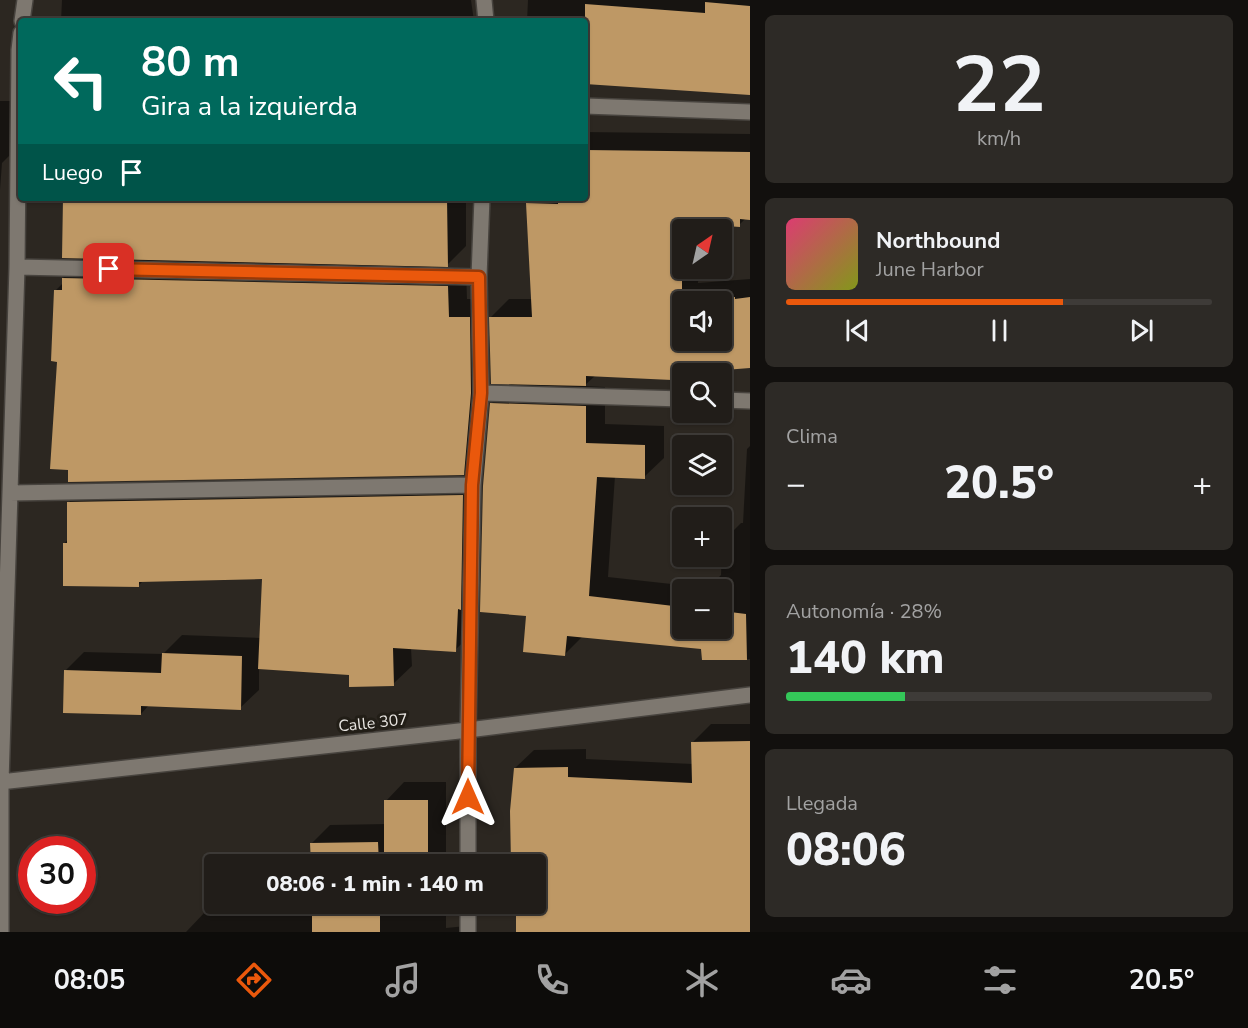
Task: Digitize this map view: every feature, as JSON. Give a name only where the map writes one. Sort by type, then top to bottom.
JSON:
[{"type":"street","points":[[22,18],[25,0]]},
{"type":"street","points":[[484,0],[486,18]]},
{"type":"street","points":[[588,106],[750,112]]},
{"type":"street","points":[[1,932],[1,782],[18,195]]},
{"type":"street","points":[[468,854],[472,485],[481,393],[479,277],[482,201]]},
{"type":"street","points":[[17,267],[479,277]]},
{"type":"street","points":[[481,393],[672,399]]},
{"type":"street","points":[[732,400],[750,401]]},
{"type":"street","points":[[10,493],[472,485]]},
{"type":"street","name":"Calle 307","points":[[1,782],[468,730],[750,695]]},
{"type":"street","points":[[468,914],[468,932]]},
{"type":"building","points":[[705,2],[750,6],[750,95],[588,84],[588,18],[585,18],[585,4],[705,13]]},
{"type":"building","points":[[588,150],[750,152],[750,220],[740,219],[740,227],[732,226],[732,219],[672,219],[672,279],[682,279],[682,291],[672,291],[672,351],[732,351],[732,297],[735,299],[750,297],[750,368],[732,369],[732,363],[672,363],[672,380],[586,376],[586,386],[491,384],[489,317],[532,317],[526,203],[558,204],[558,201],[588,201]]},
{"type":"building","points":[[63,201],[447,201],[448,267],[62,258]]},
{"type":"building","points":[[62,278],[448,286],[449,317],[470,317],[471,393],[464,475],[68,482],[68,470],[50,469],[57,362],[51,361],[54,290],[62,290]]},
{"type":"building","points":[[490,403],[586,406],[586,443],[645,445],[645,479],[597,477],[589,596],[672,606],[672,639],[732,639],[732,612],[746,614],[747,660],[702,660],[701,649],[567,636],[565,656],[523,652],[526,616],[480,612],[483,486]]},
{"type":"building","points":[[463,495],[461,610],[458,609],[456,652],[393,648],[394,686],[349,687],[349,675],[258,669],[262,579],[139,582],[139,587],[63,586],[63,543],[67,543],[67,502]]},
{"type":"building","points":[[162,653],[242,656],[241,710],[141,706],[141,715],[63,713],[64,670],[161,673]]},
{"type":"building","points":[[750,741],[750,932],[516,932],[516,914],[546,914],[546,854],[511,854],[510,811],[514,768],[568,767],[568,777],[692,783],[691,742]]},
{"type":"building","points":[[384,800],[428,800],[428,854],[384,854]]},
{"type":"building","points":[[378,842],[379,854],[311,854],[310,843]]},
{"type":"building","points":[[312,914],[380,914],[380,932],[312,932]]},
{"type":"route","points":[[109,269],[479,277],[481,393],[472,485],[468,797]]}]
